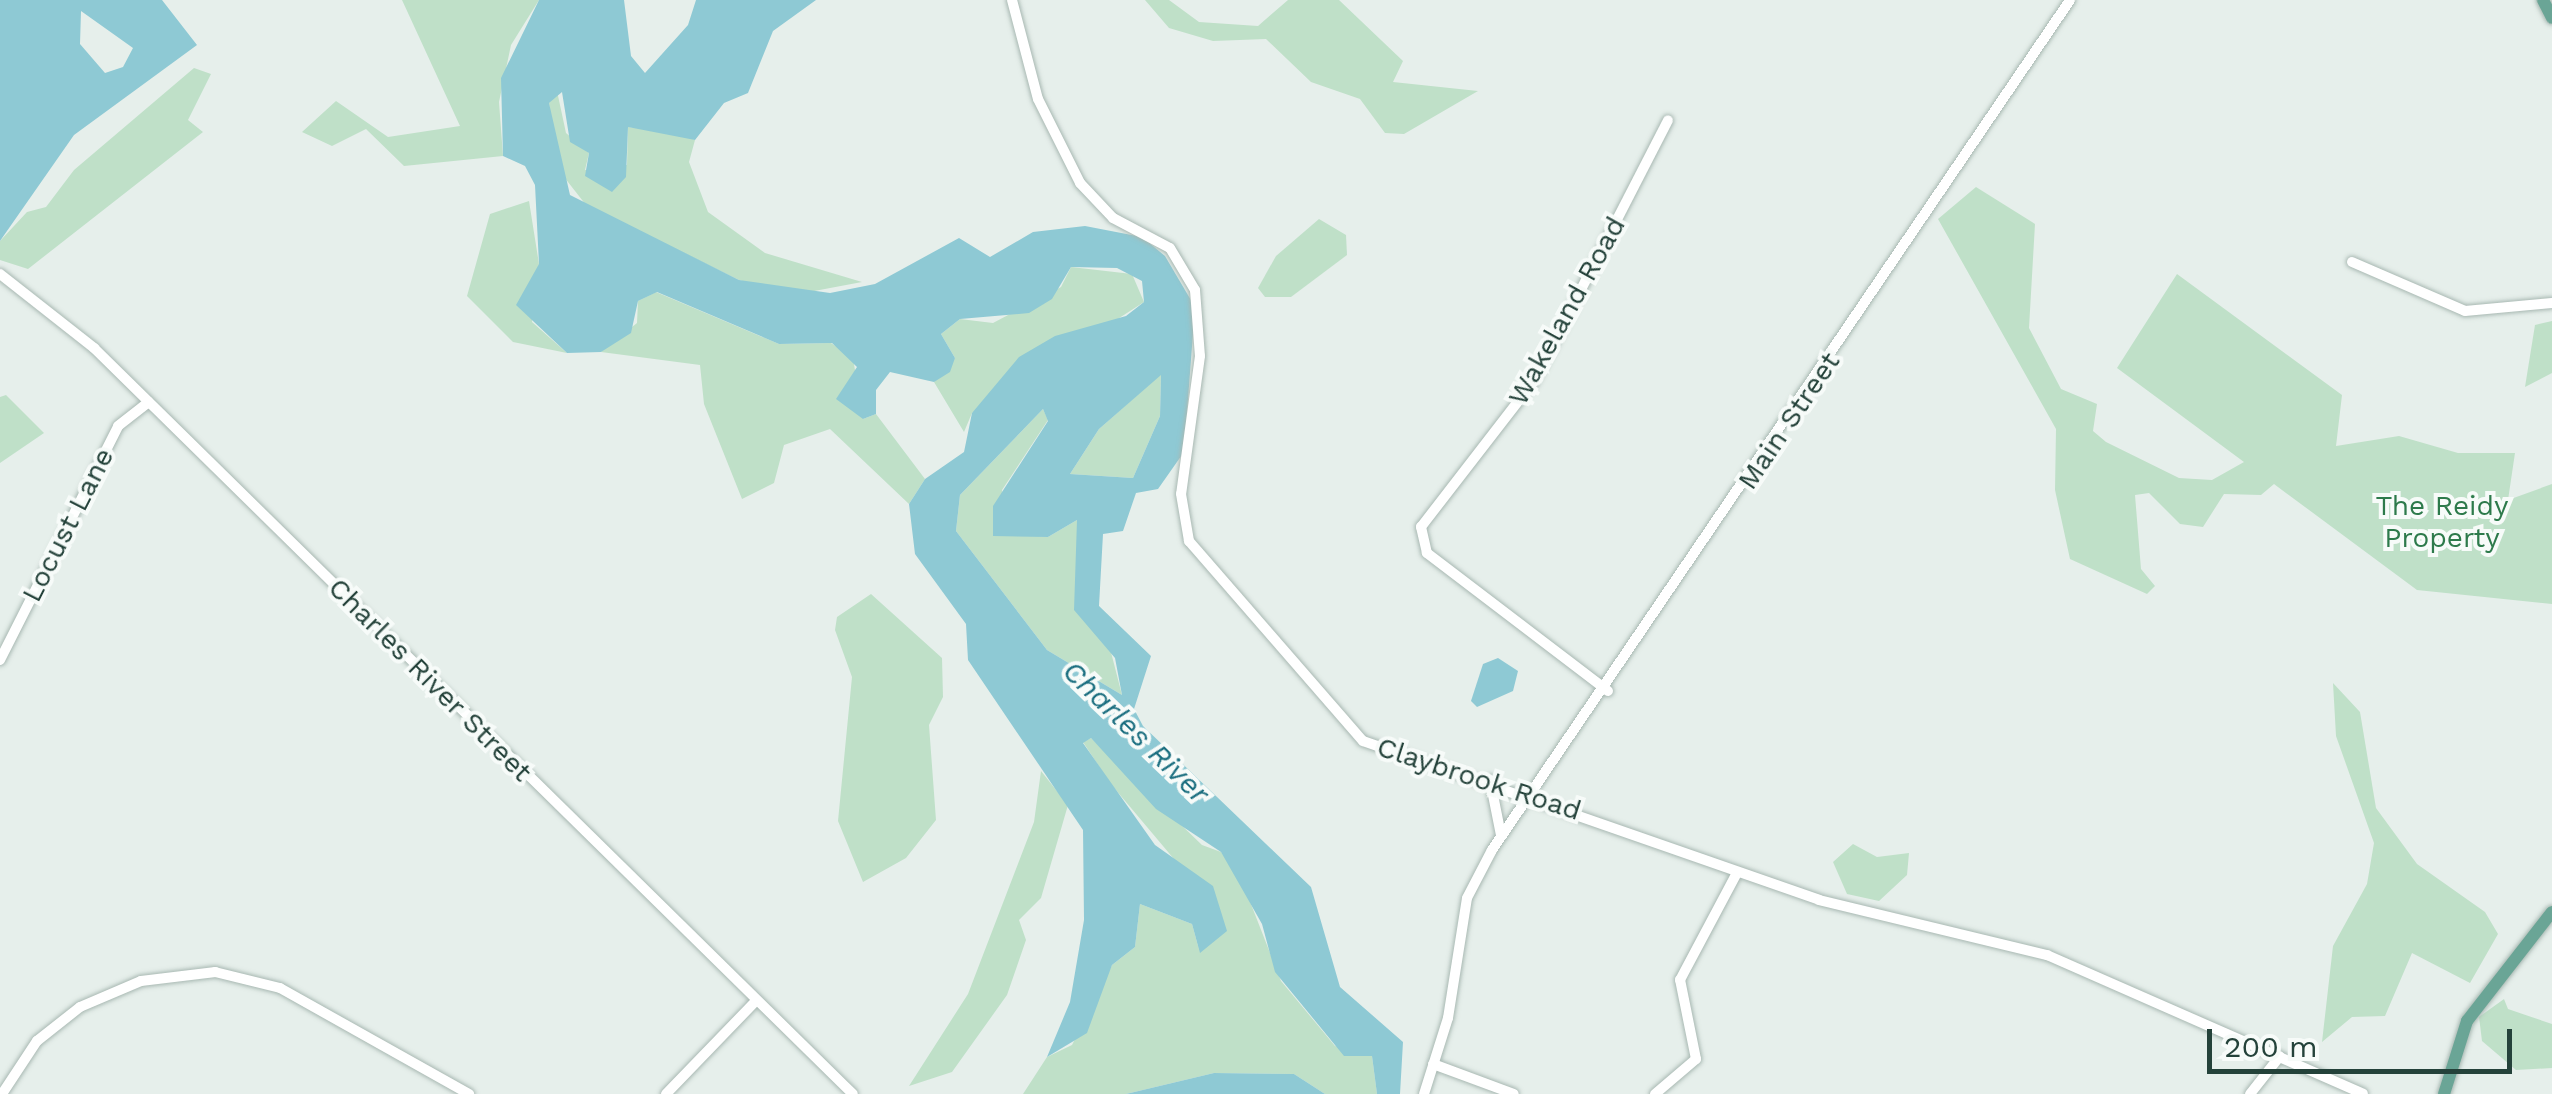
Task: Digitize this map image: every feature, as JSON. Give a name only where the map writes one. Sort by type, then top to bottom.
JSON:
[{"type":"main road","points":[[2543,0],[2552,18]]},
{"type":"main road","points":[[2444,1094],[2467,1021],[2552,912]]},
{"type":"street","name":"Claybrook Road","points":[[1012,0],[1038,98],[1080,183],[1113,218],[1170,248],[1196,290],[1200,356],[1181,512],[1189,541],[1363,741],[1535,795],[1737,872],[2046,955],[2363,1094]]},
{"type":"street","name":"Main Street","points":[[1424,1094],[1467,898],[1501,836],[1535,795],[1608,691],[2070,0]]},
{"type":"street","name":"Wakeland Road","points":[[1608,691],[1448,572],[1427,553],[1421,526],[1534,381],[1668,120]]},
{"type":"street","points":[[2352,262],[2389,286],[2465,311],[2552,303]]},
{"type":"street","name":"Charles River Street","points":[[0,274],[149,402],[754,1002],[853,1094]]},
{"type":"street","name":"Locust Lane","points":[[0,660],[118,426],[149,402]]},
{"type":"street","points":[[1490,780],[1501,836]]},
{"type":"street","points":[[1655,1094],[1696,1059],[1681,975],[1737,872]]},
{"type":"street","points":[[2,1094],[37,1041],[80,1008],[141,982],[214,972],[280,988],[468,1094]]},
{"type":"street","points":[[666,1094],[754,1002]]},
{"type":"street","points":[[2250,1094],[2280,1056]]},
{"type":"street","points":[[1433,1064],[1514,1094]]},
{"type":"green space","points":[[402,0],[539,0],[511,45],[499,102],[503,156],[404,166],[366,129],[332,146],[302,132],[336,101],[388,137],[460,126]]},
{"type":"green space","points":[[1145,0],[1169,0],[1199,22],[1258,26],[1288,0],[1339,0],[1403,61],[1393,82],[1478,91],[1404,134],[1385,133],[1360,99],[1311,82],[1266,39],[1213,41],[1169,28]]},
{"type":"green space","points":[[194,68],[211,74],[188,120],[203,132],[28,269],[0,260],[0,241],[27,212],[46,207],[74,170]]},
{"type":"green space","points":[[557,91],[566,133],[589,153],[585,170],[627,165],[628,127],[676,132],[695,140],[689,162],[708,212],[765,253],[862,282],[793,295],[739,280],[586,205],[557,168],[549,103]]},
{"type":"green space","name":"The Reidy Property","points":[[1976,187],[2035,224],[2029,328],[2061,389],[2097,404],[2093,431],[2106,442],[2179,478],[2212,480],[2244,462],[2117,368],[2177,274],[2342,395],[2336,446],[2399,436],[2458,453],[2515,453],[2508,500],[2552,484],[2552,604],[2417,590],[2274,484],[2261,495],[2224,494],[2203,527],[2180,524],[2149,493],[2135,495],[2141,569],[2155,586],[2147,594],[2070,559],[2055,490],[2056,429],[1938,219]]},
{"type":"green space","points":[[529,201],[539,264],[532,322],[567,353],[513,342],[467,296],[490,214]]},
{"type":"green space","points":[[1319,219],[1346,235],[1347,255],[1291,297],[1265,297],[1258,288],[1276,256]]},
{"type":"green space","points":[[1071,267],[1132,274],[1144,302],[972,413],[964,432],[934,382],[955,358],[941,334],[960,319],[993,323],[1061,287]]},
{"type":"green space","points":[[656,292],[779,344],[831,343],[853,358],[863,419],[876,414],[925,479],[909,504],[830,429],[784,445],[774,483],[742,499],[704,404],[700,365],[601,352],[637,323],[638,301]]},
{"type":"green space","points":[[2552,321],[2552,373],[2525,387],[2535,325]]},
{"type":"green space","points":[[1161,374],[1160,416],[1133,478],[1070,474],[1099,429]]},
{"type":"green space","points":[[6,395],[44,433],[0,463],[0,397]]},
{"type":"green space","points":[[1043,409],[1048,420],[1002,490],[1010,533],[1048,537],[1077,520],[1122,695],[1047,650],[956,531],[960,495]]},
{"type":"green space","points":[[871,594],[942,658],[943,697],[929,725],[936,820],[906,858],[863,882],[838,821],[852,677],[835,630],[837,617]]},
{"type":"green space","points":[[2333,683],[2360,712],[2376,808],[2417,864],[2485,912],[2498,934],[2470,983],[2412,953],[2385,1016],[2352,1017],[2322,1042],[2333,946],[2367,884],[2374,843],[2336,736]]},
{"type":"green space","points":[[1091,738],[1202,845],[1221,852],[1240,876],[1281,981],[1335,1046],[1372,1056],[1377,1094],[1325,1094],[1294,1074],[1214,1073],[1126,1094],[1023,1094],[1047,1057],[1072,1045],[1112,965],[1135,947],[1140,904],[1192,924],[1200,953],[1179,865],[1110,783],[1083,742]]},
{"type":"green space","points":[[1041,771],[1068,805],[1041,898],[1019,920],[1026,940],[1007,995],[952,1072],[909,1086],[968,994],[1034,822]]},
{"type":"green space","points":[[1853,844],[1877,857],[1909,853],[1907,875],[1879,901],[1847,894],[1833,862]]},
{"type":"green space","points":[[2504,999],[2508,1009],[2552,1024],[2552,1068],[2516,1070],[2482,1041],[2479,1017]]},
{"type":"water","points":[[0,0],[162,0],[197,45],[74,135],[0,241]],"holes":[[[81,11],[133,48],[123,67],[105,73],[80,44]]]},
{"type":"water","name":"Charles River","points":[[539,0],[624,0],[631,56],[645,73],[688,25],[696,0],[816,0],[773,31],[748,93],[724,103],[695,140],[628,127],[626,177],[612,192],[585,176],[589,153],[570,142],[562,92],[549,103],[570,195],[739,280],[830,293],[875,284],[959,238],[990,257],[1033,232],[1085,226],[1142,237],[1165,256],[1195,307],[1184,452],[1158,489],[1136,493],[1123,531],[1103,534],[1099,606],[1151,656],[1134,709],[1143,726],[1311,887],[1340,987],[1403,1042],[1400,1094],[1377,1094],[1372,1056],[1344,1056],[1275,972],[1262,924],[1221,852],[1156,809],[1091,738],[1083,743],[1155,845],[1213,886],[1227,931],[1200,953],[1192,924],[1140,904],[1135,947],[1112,965],[1087,1033],[1047,1057],[1070,1002],[1084,920],[1083,830],[968,660],[966,624],[915,554],[909,504],[925,479],[964,452],[972,413],[1019,357],[1055,336],[1126,316],[1144,302],[1142,281],[1117,268],[1071,267],[1052,299],[1029,313],[960,319],[941,334],[955,358],[950,372],[934,382],[890,372],[876,390],[876,414],[863,419],[836,399],[857,367],[832,343],[779,344],[657,292],[638,301],[631,333],[601,352],[567,353],[516,305],[539,264],[535,185],[525,166],[503,156],[501,78]],"holes":[[[1161,375],[1160,416],[1133,478],[1070,474],[1099,429]],[[1043,409],[1048,421],[993,506],[993,536],[1048,537],[1077,520],[1074,610],[1115,658],[1122,695],[1047,650],[956,531],[960,495]]]},
{"type":"water","points":[[1498,658],[1518,671],[1513,691],[1477,707],[1471,701],[1483,664]]},
{"type":"water","points":[[1214,1073],[1294,1074],[1325,1094],[1126,1094]]}]
